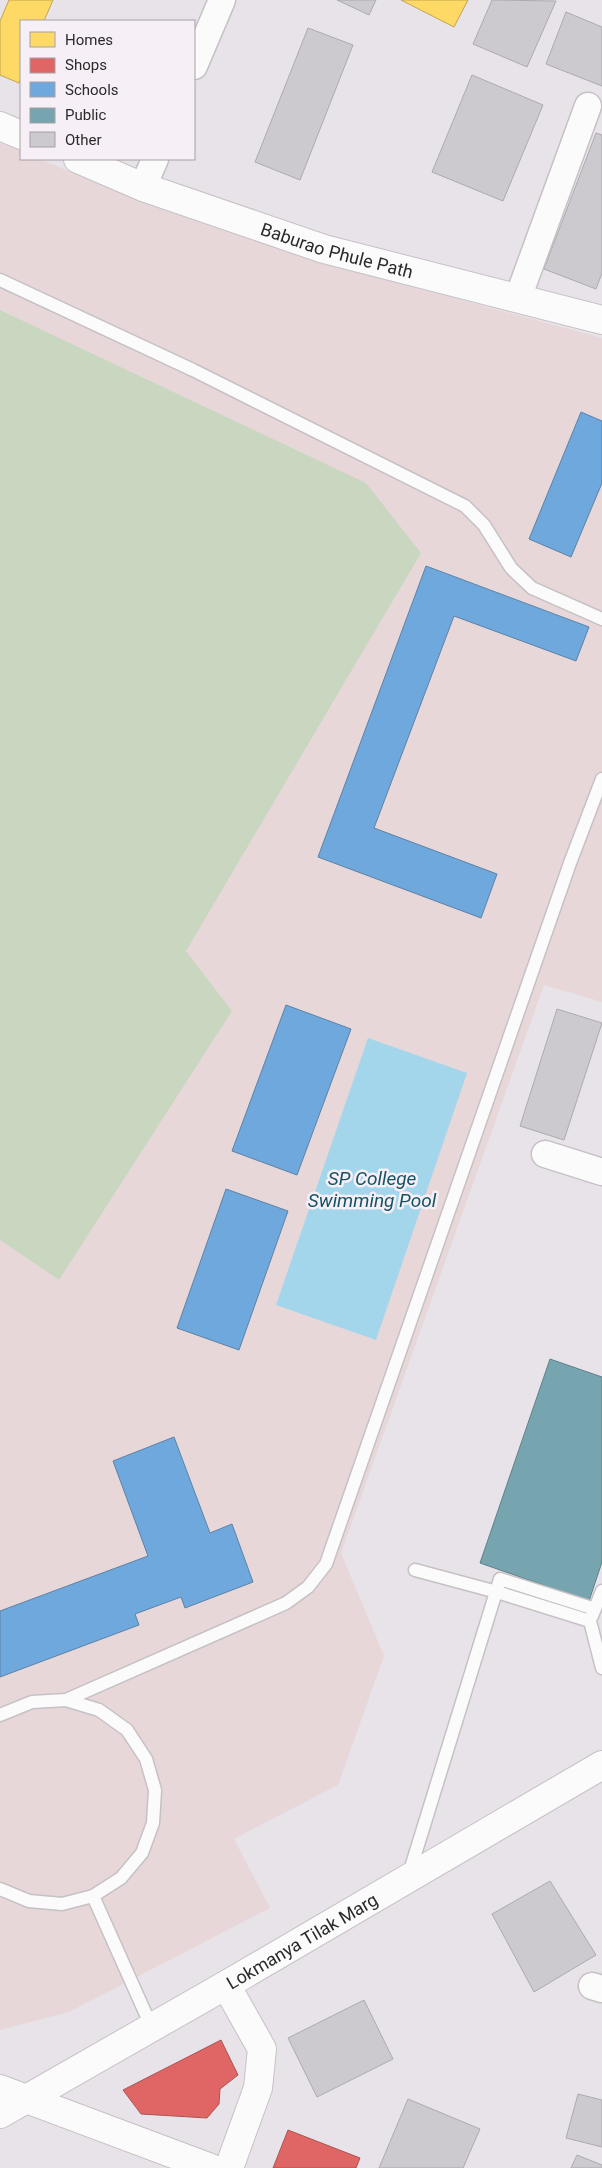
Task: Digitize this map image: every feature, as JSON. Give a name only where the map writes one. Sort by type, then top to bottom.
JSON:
[{"type":"street","points":[[195,64],[222,0]]},
{"type":"street","points":[[518,298],[588,106]]},
{"type":"street","points":[[0,126],[20,135]]},
{"type":"street","name":"Baburao Phule Path","points":[[80,160],[143,187],[324,249],[602,320]]},
{"type":"street","points":[[143,187],[155,160]]},
{"type":"street","points":[[545,1154],[602,1172]]},
{"type":"street","name":"Lokmanya Tilak Marg","points":[[0,2114],[152,2028],[602,1765]]},
{"type":"street","points":[[226,1985],[262,2049],[258,2088],[229,2168]]},
{"type":"street","points":[[0,2088],[210,2168]]},
{"type":"lane","points":[[0,280],[193,370],[464,506],[484,525],[511,568],[532,588],[602,619]]},
{"type":"lane","points":[[66,1700],[286,1603],[308,1587],[326,1564],[566,872],[602,779]]},
{"type":"lane","points":[[416,1570],[593,1615]]},
{"type":"lane","points":[[602,1591],[593,1615],[602,1668]]},
{"type":"lane","points":[[408,1879],[497,1592]]},
{"type":"lane","points":[[0,1715],[32,1702],[66,1700],[99,1710],[127,1730],[146,1759],[155,1790],[154,1823],[142,1853],[121,1878],[94,1896],[62,1904],[29,1901],[0,1888]]},
{"type":"lane","points":[[94,1896],[152,2028]]},
{"type":"shaded area","points":[[0,143],[20,151],[20,160],[41,160],[139,200],[317,261],[602,338],[602,1002],[544,985],[341,1553],[384,1656],[338,1785],[234,1839],[270,1908],[69,2012],[0,2030]]},
{"type":"green space","points":[[0,310],[366,483],[421,553],[186,951],[232,1011],[59,1280],[0,1240]]},
{"type":"water","name":"SP College Swimming Pool","points":[[368,1038],[467,1073],[376,1340],[276,1305]]},
{"type":"building: Homes","points":[[9,0],[53,0],[44,20],[20,20],[19,83],[0,75],[0,21]]},
{"type":"building: Homes","points":[[401,0],[468,0],[454,27]]},
{"type":"building: Shops","points":[[221,2040],[238,2075],[220,2089],[219,2104],[207,2118],[141,2114],[123,2090]]},
{"type":"building: Shops","points":[[288,2130],[360,2158],[356,2168],[273,2168]]},
{"type":"building: Schools","points":[[581,412],[602,421],[602,483],[571,557],[529,539]]},
{"type":"building: Schools","points":[[426,566],[589,627],[576,661],[454,616],[374,828],[497,874],[481,918],[318,857]]},
{"type":"building: Schools","points":[[286,1005],[351,1029],[297,1175],[232,1151]]},
{"type":"building: Schools","points":[[226,1189],[288,1211],[239,1350],[177,1328]]},
{"type":"building: Schools","points":[[174,1437],[210,1533],[232,1524],[253,1582],[185,1608],[181,1597],[135,1614],[139,1625],[0,1677],[0,1611],[148,1556],[113,1461]]},
{"type":"building: Public","points":[[550,1359],[602,1377],[602,1562],[589,1601],[480,1563]]},
{"type":"building: Other","points":[[337,0],[376,0],[369,15]]},
{"type":"building: Other","points":[[492,0],[556,1],[527,67],[473,44]]},
{"type":"building: Other","points":[[566,12],[602,27],[602,86],[546,64]]},
{"type":"building: Other","points":[[308,28],[353,45],[300,180],[255,162]]},
{"type":"building: Other","points":[[472,75],[543,105],[503,201],[432,172]]},
{"type":"building: Other","points":[[596,133],[602,135],[602,273],[596,289],[544,269]]},
{"type":"building: Other","points":[[557,1009],[602,1023],[564,1140],[520,1126]]},
{"type":"building: Other","points":[[550,1881],[596,1955],[534,1992],[492,1914]]},
{"type":"building: Other","points":[[364,2000],[393,2059],[317,2097],[288,2038]]},
{"type":"building: Other","points":[[578,2094],[602,2100],[602,2147],[566,2138]]},
{"type":"building: Other","points":[[408,2099],[480,2129],[463,2168],[379,2168]]},
{"type":"building: Other","points":[[577,2155],[602,2165],[602,2168],[571,2168]]}]
